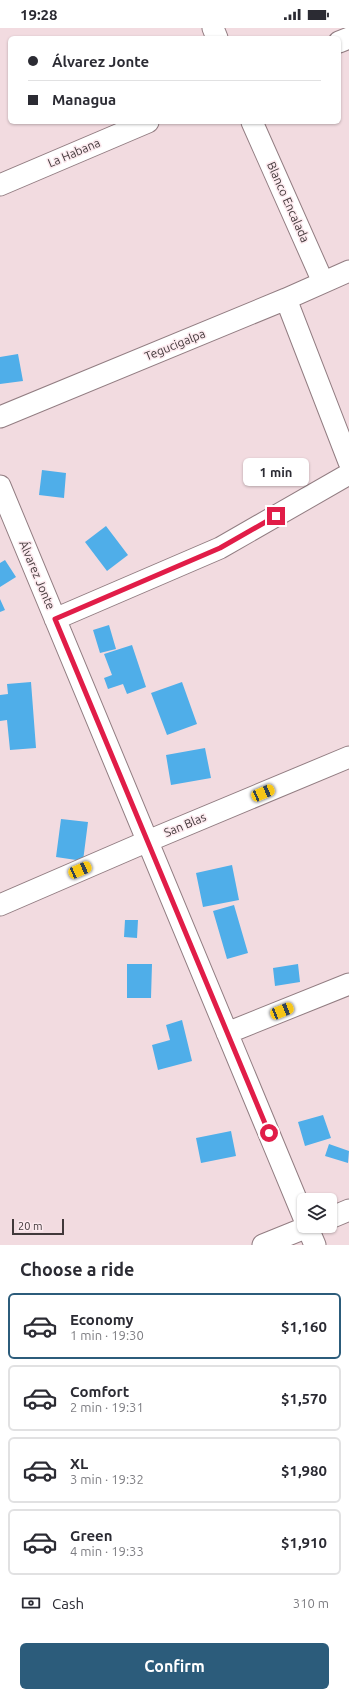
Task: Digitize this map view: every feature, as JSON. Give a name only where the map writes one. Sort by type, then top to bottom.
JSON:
[{"type":"street","name":"La Habana","points":[[0,185],[143,124]]},
{"type":"street","name":"Blanco Encalada","points":[[253,124],[323,282]]},
{"type":"street","name":"Tegucigalpa","points":[[0,417],[286,299],[349,271]]},
{"type":"street","points":[[286,299],[349,462]]},
{"type":"street","points":[[55,619],[220,548],[349,474]]},
{"type":"street","name":"Álvarez Jonte","points":[[0,486],[297,1199]]},
{"type":"street","name":"San Blas","points":[[0,905],[349,757]]},
{"type":"street","points":[[227,1033],[349,984]]},
{"type":"street","points":[[337,1215],[349,1210]]},
{"type":"street","points":[[263,1245],[297,1232]]},
{"type":"building","points":[[18,354],[23,381],[0,384],[0,357]]},
{"type":"building","points":[[42,470],[66,473],[64,498],[39,495]]},
{"type":"building","points":[[106,526],[128,555],[107,571],[85,542]]},
{"type":"building","points":[[5,560],[16,577],[0,587],[0,563]]},
{"type":"building","points":[[0,599],[5,610],[0,612]]},
{"type":"building","points":[[109,625],[116,649],[100,653],[93,630]]},
{"type":"building","points":[[132,645],[146,687],[127,694],[123,684],[108,689],[104,678],[112,675],[104,654]]},
{"type":"building","points":[[31,682],[36,748],[10,750],[7,720],[0,721],[0,695],[8,694],[7,684]]},
{"type":"building","points":[[182,682],[197,724],[167,735],[151,693]]},
{"type":"building","points":[[205,748],[211,778],[171,785],[166,755]]},
{"type":"building","points":[[61,819],[88,822],[83,861],[56,857]]},
{"type":"building","points":[[232,865],[239,900],[203,907],[196,873]]},
{"type":"building","points":[[234,905],[248,953],[227,959],[213,911]]},
{"type":"building","points":[[125,920],[138,920],[137,938],[124,937]]},
{"type":"building","points":[[127,964],[152,964],[151,998],[127,998]]},
{"type":"building","points":[[298,964],[300,982],[275,986],[273,968]]},
{"type":"building","points":[[182,1020],[192,1061],[158,1070],[152,1045],[170,1040],[166,1025]]},
{"type":"building","points":[[323,1115],[331,1138],[305,1146],[298,1122]]},
{"type":"building","points":[[231,1131],[236,1156],[201,1163],[196,1138]]},
{"type":"building","points":[[329,1144],[349,1151],[348,1163],[325,1156]]},
{"type":"route","points":[[269,1133],[55,619],[220,548],[244,536],[276,516]]}]
